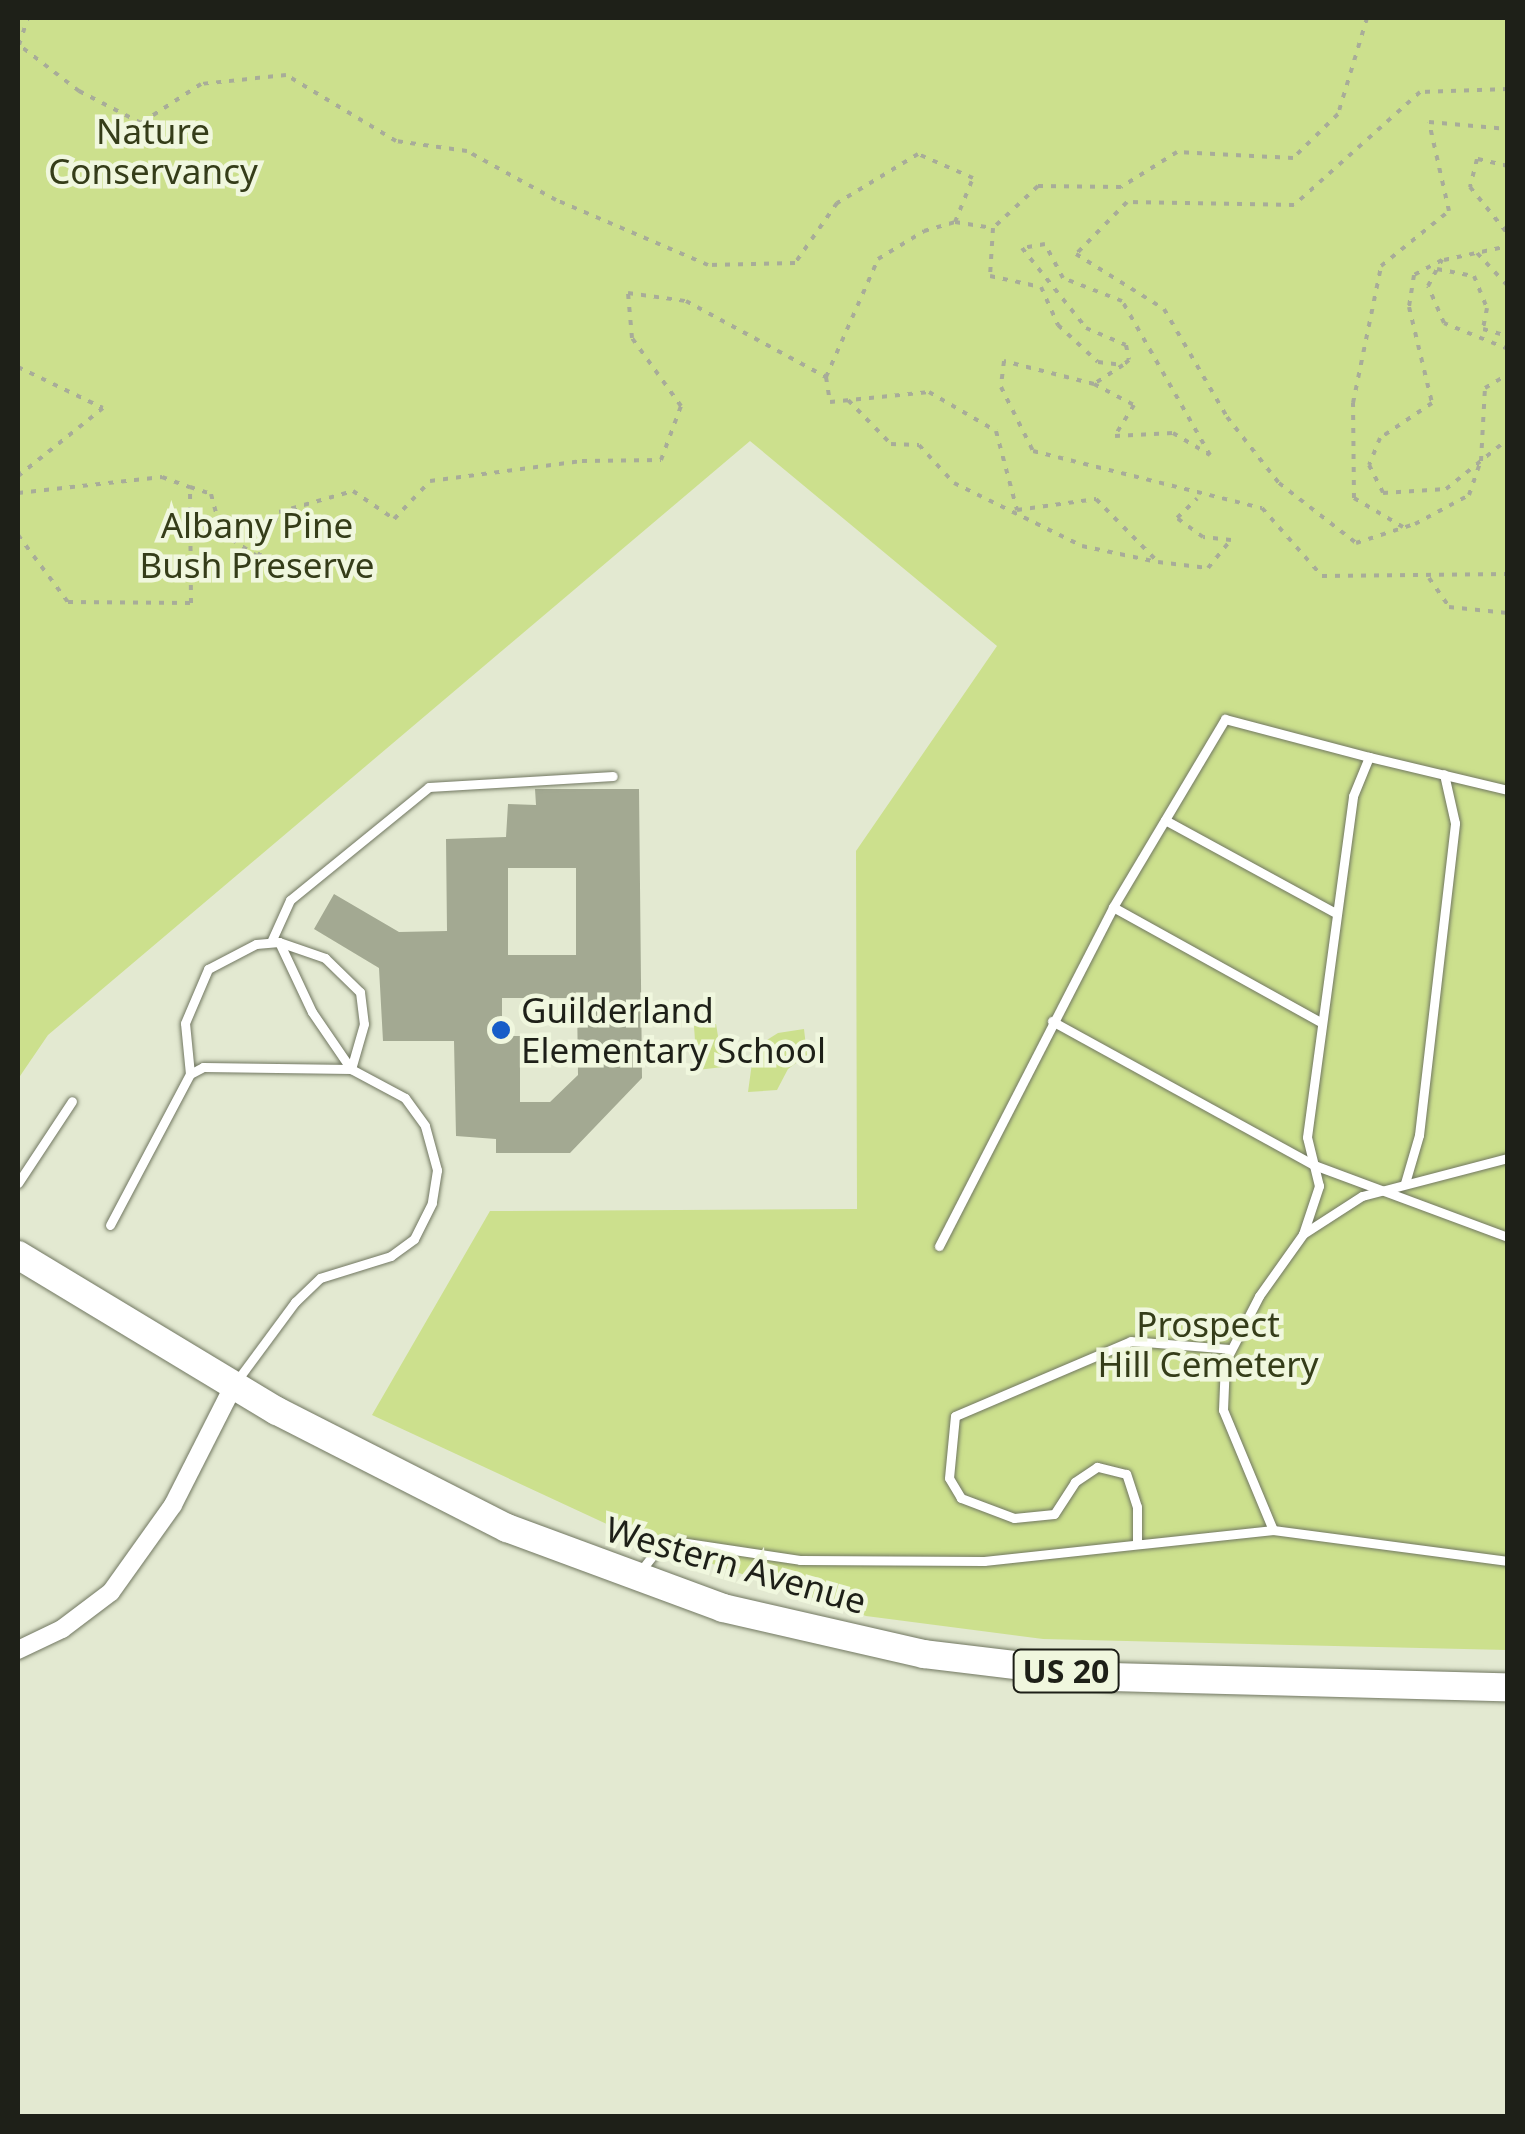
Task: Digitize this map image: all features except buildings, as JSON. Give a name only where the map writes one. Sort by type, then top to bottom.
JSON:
[{"type":"main road","name":"Western Avenue","points":[[18,1255],[234,1385],[506,1528],[634,1578],[800,1629],[997,1664],[1116,1677],[1508,1687]]},
{"type":"street","points":[[18,1650],[62,1629],[112,1592],[173,1505],[234,1385]]},
{"type":"lane","points":[[939,1246],[1113,907],[1225,719],[1508,790]]},
{"type":"lane","points":[[1272,1530],[1224,1410],[1232,1349],[1303,1234],[1319,1186],[1307,1136],[1334,912],[1353,796],[1369,758]]},
{"type":"lane","points":[[1405,1182],[1419,1135],[1455,823],[1444,774]]},
{"type":"lane","points":[[350,1069],[305,1000],[275,942],[290,900],[429,787],[613,776]]},
{"type":"lane","points":[[1164,820],[1334,912]]},
{"type":"lane","points":[[1113,907],[1322,1023]]},
{"type":"lane","points":[[110,1225],[190,1074],[185,1023],[208,969],[228,954],[275,942],[325,958],[360,992],[364,1024],[350,1069]]},
{"type":"lane","points":[[1052,1022],[1314,1166],[1508,1236]]},
{"type":"lane","points":[[190,1074],[204,1067],[350,1069],[404,1098],[424,1126],[437,1170],[432,1203],[414,1239],[392,1256],[320,1278],[234,1385]]},
{"type":"lane","points":[[18,1184],[72,1101]]},
{"type":"lane","points":[[1303,1234],[1381,1190],[1508,1158]]},
{"type":"lane","points":[[1137,1544],[1137,1506],[1126,1474],[1096,1468],[1075,1482],[1054,1514],[1014,1518],[961,1498],[949,1478],[955,1416],[1131,1341],[1232,1349]]},
{"type":"lane","points":[[634,1578],[661,1546],[680,1542],[800,1560],[966,1561],[1272,1530],[1508,1562]]},
{"type":"path","points":[[28,18],[19,45],[79,91],[142,123],[201,84],[286,75],[396,141],[468,151],[556,200],[708,265],[795,262],[837,203],[918,154],[973,178],[955,222]]},
{"type":"path","points":[[1123,365],[1098,362],[1058,325],[1040,287],[990,276],[992,228],[1038,186],[1122,186],[1177,152],[1294,158],[1338,114],[1367,18]]},
{"type":"path","points":[[1508,89],[1420,92],[1294,205],[1127,202],[1076,254],[1164,309],[1227,417],[1279,482],[1356,543],[1403,528],[1469,495],[1481,460],[1485,388],[1508,374]]},
{"type":"path","points":[[1403,528],[1354,498],[1352,403],[1381,266],[1449,211],[1429,122],[1508,129]]},
{"type":"path","points":[[1508,166],[1477,160],[1470,188],[1508,234]]},
{"type":"path","points":[[992,228],[955,222],[924,230],[878,258],[826,377],[830,402],[930,392],[996,431],[1016,510]]},
{"type":"path","points":[[1094,384],[1130,360],[1126,346],[1086,328],[1022,248],[1045,244],[1063,278],[1122,301],[1210,455],[1173,433],[1115,436],[1134,405],[1094,384],[1004,361],[1001,387],[1032,451],[1199,497],[1262,508],[1322,576],[1429,578],[1484,570],[1508,574]]},
{"type":"path","points":[[1508,246],[1442,260],[1414,274],[1409,308],[1432,403],[1380,438],[1369,465],[1383,493],[1446,488],[1508,439]]},
{"type":"path","points":[[1476,252],[1508,286]]},
{"type":"path","points":[[1442,260],[1428,286],[1444,323],[1508,350]]},
{"type":"path","points":[[1437,269],[1474,276],[1487,308],[1483,329],[1508,336]]},
{"type":"path","points":[[18,493],[162,477],[211,494],[221,532],[258,557],[278,512],[353,491],[394,519],[430,481],[582,461],[661,460],[681,406],[632,338],[628,293],[686,301],[826,377]]},
{"type":"path","points":[[18,367],[103,408],[18,476]]},
{"type":"path","points":[[848,400],[892,444],[920,446],[954,483],[1016,510],[1082,546],[1208,568],[1230,540],[1203,537],[1178,518],[1199,497]]},
{"type":"path","points":[[18,517],[18,535],[68,602],[191,603],[190,487]]},
{"type":"path","points":[[1016,510],[1096,499],[1158,562]]},
{"type":"path","points":[[1429,578],[1449,607],[1508,612]]},
{"type":"green space","points":[[18,18],[1507,18],[1507,1650],[1043,1639],[866,1616],[639,1539],[372,1415],[490,1211],[857,1209],[856,851],[997,646],[750,441],[48,1035],[18,1079]]},
{"type":"green space","points":[[716,1024],[723,1067],[697,1070],[694,1026]]},
{"type":"green space","points":[[804,1029],[807,1055],[788,1069],[777,1090],[748,1092],[754,1048],[778,1033]]},
{"type":"place","name":"Guilderland Elementary School","points":[[501,1030]]},
{"type":"park label","name":"Nature Conservancy","points":[[153,151]]},
{"type":"park label","name":"Albany Pine Bush Preserve","points":[[257,545]]},
{"type":"park label","name":"Prospect Hill Cemetery","points":[[1208,1344]]}]
